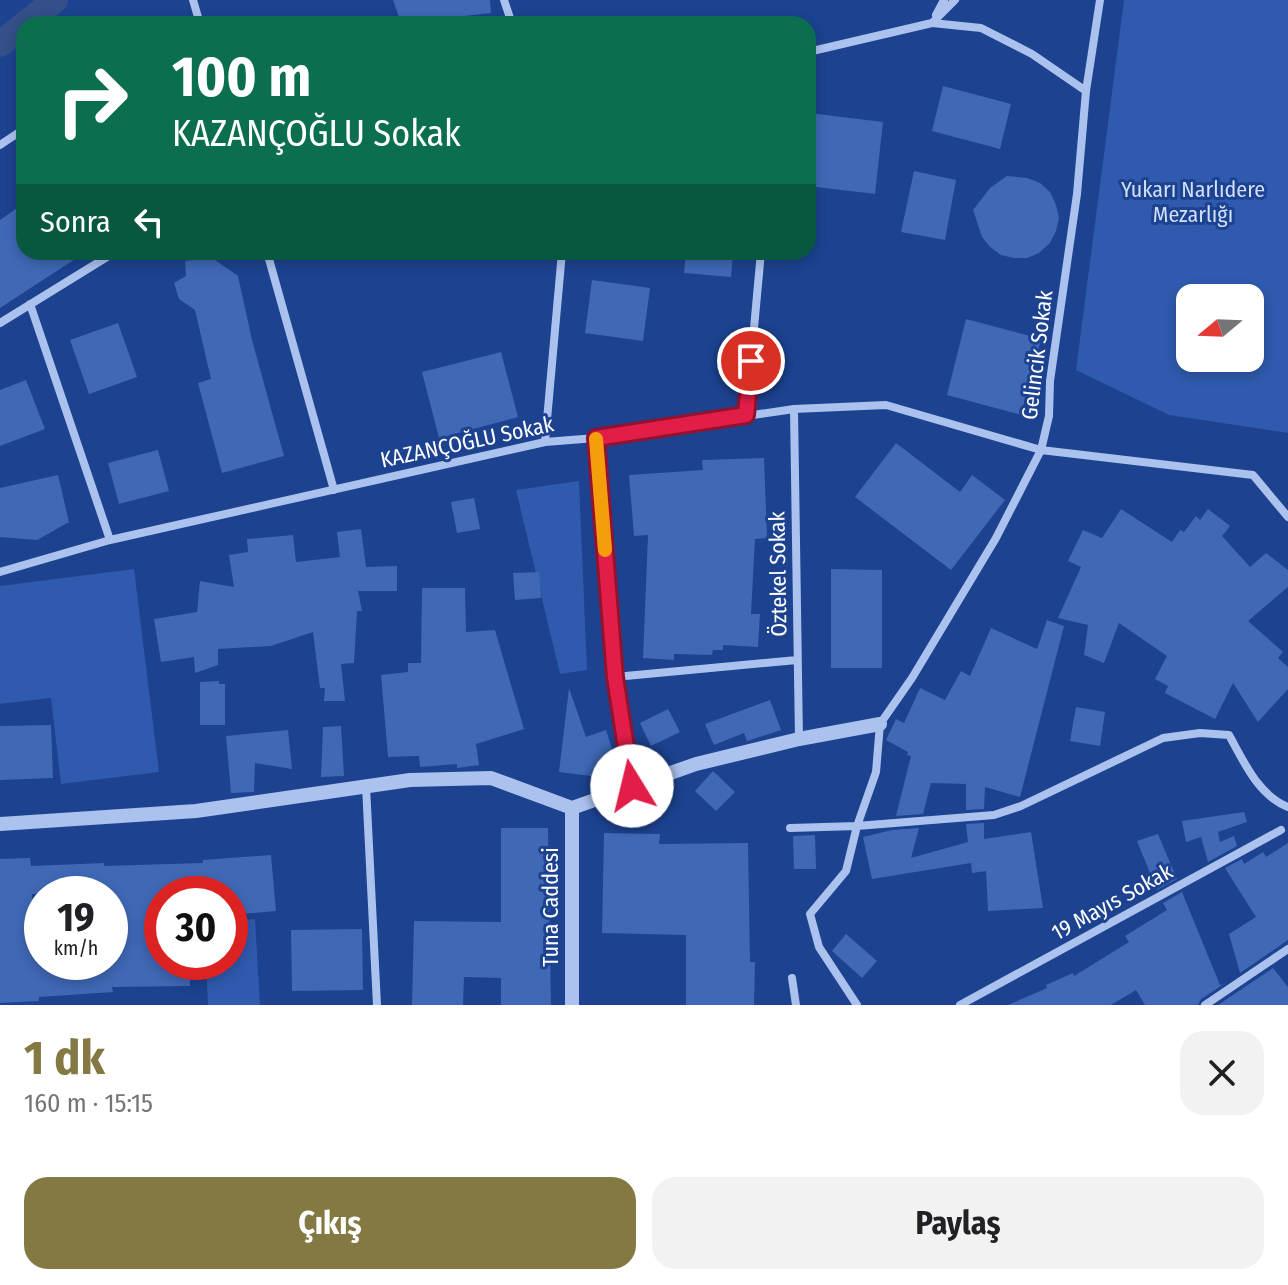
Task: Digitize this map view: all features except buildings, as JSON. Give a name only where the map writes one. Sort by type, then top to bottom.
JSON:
[{"type":"street","points":[[932,23],[944,0]]},
{"type":"street","points":[[932,23],[955,0]]},
{"type":"street","name":"Gelincik Sokak","points":[[880,724],[912,678],[996,538],[1041,450],[1049,416],[1050,381],[1077,194],[1086,91],[1100,0]]},
{"type":"street","points":[[816,50],[932,23],[981,28],[1032,54],[1086,91]]},
{"type":"street","points":[[0,323],[102,260]]},
{"type":"street","points":[[269,260],[334,490]]},
{"type":"street","points":[[545,442],[561,260]]},
{"type":"street","points":[[746,415],[760,260]]},
{"type":"street","points":[[30,304],[110,540]]},
{"type":"street","name":"KAZANÇOĞLU Sokak","points":[[0,572],[110,540],[545,442],[596,438],[794,409],[886,405],[1041,450],[1253,475],[1288,517]]},
{"type":"street","name":"Öztekel Sokak","points":[[794,409],[799,739]]},
{"type":"street","points":[[596,438],[615,677],[632,786]]},
{"type":"street","points":[[615,677],[797,660]]},
{"type":"street","points":[[0,824],[196,811],[410,780],[491,778],[572,808],[696,764],[799,739],[880,724],[876,772],[857,826],[846,871],[810,914],[819,947],[857,1005]]},
{"type":"street","points":[[790,828],[994,815],[1021,806],[1163,738],[1200,733],[1229,735],[1248,771],[1274,801],[1288,807]]},
{"type":"street","points":[[366,786],[377,1005]]},
{"type":"street","name":"Tuna Caddesi","points":[[572,808],[572,1005]]},
{"type":"street","name":"19 Mayıs Sokak","points":[[960,1005],[1281,830]]},
{"type":"street","points":[[1205,1005],[1288,949]]},
{"type":"street","points":[[792,978],[796,1005]]},
{"type":"green space","name":"Yukarı Narlıdere Mezarlığı","points":[[1124,0],[1288,0],[1288,433],[1169,415],[1076,370]]},
{"type":"green space","points":[[579,481],[587,670],[560,674],[516,490]]},
{"type":"green space","points":[[134,569],[159,772],[61,784],[51,698],[0,704],[0,586]]},
{"type":"green space","points":[[255,919],[260,1005],[208,1005],[207,980],[248,980],[248,920]]},
{"type":"waterway","points":[[35,16],[55,0]]},
{"type":"waterway","points":[[0,44],[16,31]]},
{"type":"slow traffic","points":[[596,439],[605,550]]},
{"type":"route","points":[[632,786],[615,677],[596,438],[746,415],[751,361]]}]
